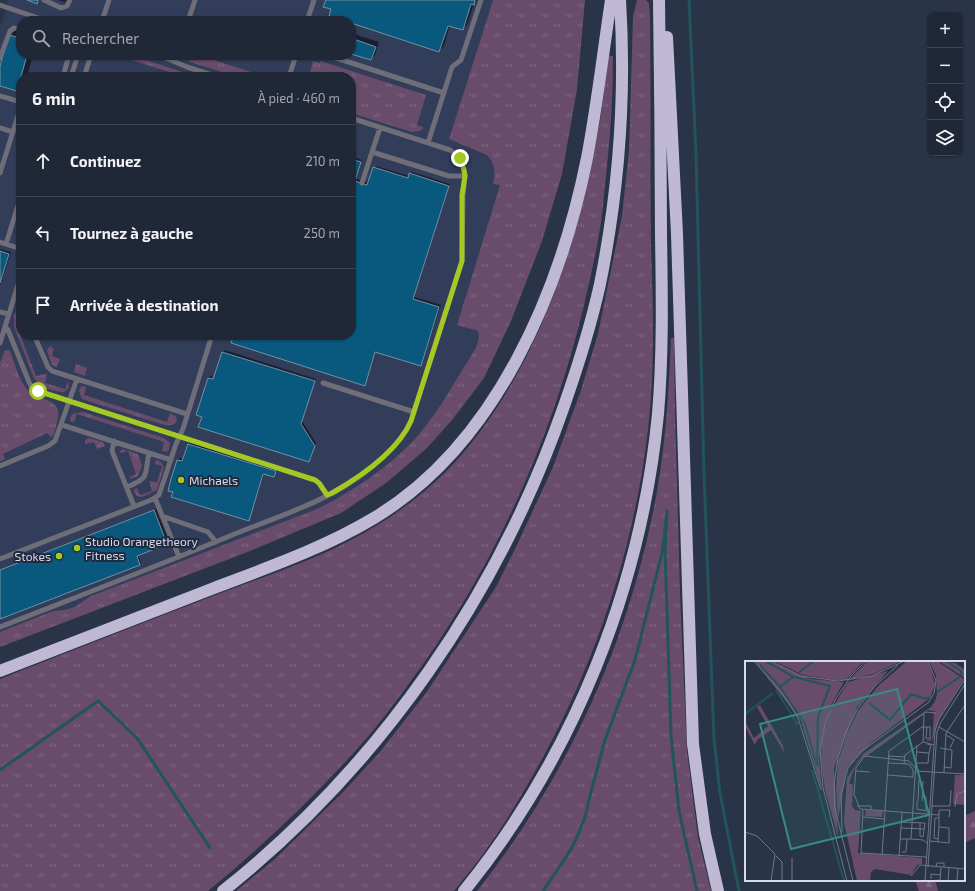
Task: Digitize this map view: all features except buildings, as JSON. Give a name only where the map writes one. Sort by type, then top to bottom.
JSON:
[{"type":"highway","points":[[0,671],[267,568],[338,538],[376,517],[408,494],[452,454],[477,424],[504,383],[531,329],[553,276],[571,220],[586,160],[611,0]]},
{"type":"highway","points":[[223,891],[269,852],[316,808],[354,768],[390,725],[456,632],[501,552],[535,481],[556,428],[578,363],[598,291],[608,241],[615,191],[621,118],[623,59],[620,0]]},
{"type":"highway","points":[[464,891],[491,856],[523,808],[568,729],[606,643],[622,597],[638,536],[654,445],[658,414],[662,355],[659,0]]},
{"type":"highway","points":[[666,0],[677,234],[692,728],[697,784],[705,834],[718,891]]},
{"type":"lane","points":[[44,0],[61,8],[67,6],[70,0]]},
{"type":"lane","points":[[103,16],[108,0]]},
{"type":"lane","points":[[190,16],[195,0]]},
{"type":"lane","points":[[309,16],[314,0]]},
{"type":"lane","points":[[428,143],[452,67],[461,60],[480,0]]},
{"type":"lane","points":[[0,5],[32,16]]},
{"type":"lane","points":[[0,58],[10,31],[16,28]]},
{"type":"lane","points":[[64,72],[68,60]]},
{"type":"lane","points":[[86,72],[89,60]]},
{"type":"lane","points":[[291,72],[294,60]]},
{"type":"lane","points":[[342,60],[444,93]]},
{"type":"lane","points":[[73,72],[76,61]]},
{"type":"lane","points":[[174,61],[202,72]]},
{"type":"lane","points":[[0,96],[16,101]]},
{"type":"lane","points":[[0,627],[179,557],[327,495],[361,475],[395,446],[406,432],[414,412],[462,261],[462,195],[465,176],[463,164],[456,154],[450,150],[356,120]]},
{"type":"lane","points":[[0,173],[16,122]]},
{"type":"lane","points":[[0,128],[13,132]]},
{"type":"lane","points":[[362,183],[380,128]]},
{"type":"lane","points":[[372,152],[449,176],[465,176]]},
{"type":"lane","points":[[16,209],[3,243],[16,247]]},
{"type":"lane","points":[[0,343],[16,291]]},
{"type":"lane","points":[[0,312],[9,314]]},
{"type":"lane","points":[[5,326],[31,386],[38,391],[315,480],[319,483],[327,495]]},
{"type":"lane","points":[[36,340],[49,369],[187,414]]},
{"type":"lane","points":[[0,559],[155,498],[161,492],[210,340]]},
{"type":"lane","points":[[0,466],[52,444],[57,439],[77,379]]},
{"type":"lane","points":[[323,383],[414,412]]},
{"type":"lane","points":[[62,425],[171,460]]},
{"type":"lane","points":[[114,441],[112,451],[134,506]]},
{"type":"lane","points":[[126,487],[138,482],[145,476],[149,453]]},
{"type":"lane","points":[[155,498],[179,557]]},
{"type":"lane","points":[[162,516],[208,532],[216,542]]},
{"type":"shaded area","points":[[8,0],[493,0],[456,117],[516,135],[457,325],[495,336],[457,402],[345,505],[0,645],[0,24],[3,22]]},
{"type":"green space","points":[[493,0],[585,0],[577,89],[562,174],[542,241],[511,321],[484,378],[452,420],[427,448],[386,483],[341,513],[250,551],[0,647],[0,632],[53,611],[75,607],[91,596],[330,503],[368,479],[393,460],[414,440],[428,423],[472,355],[477,345],[479,335],[478,331],[457,325],[500,185],[493,184],[494,168],[492,161],[487,155],[449,139]]},
{"type":"green space","points":[[637,0],[646,0],[649,3],[650,19],[653,332],[651,398],[643,467],[623,559],[593,649],[575,693],[555,735],[511,813],[476,864],[454,891],[236,891],[275,859],[344,791],[379,753],[426,693],[496,587],[553,467],[580,393],[598,334],[622,216],[629,150],[633,17]]},
{"type":"green space","points":[[609,56],[613,56],[612,111],[603,209],[594,260],[572,352],[557,399],[522,490],[478,577],[426,660],[371,733],[333,775],[272,835],[208,891],[0,891],[0,679],[298,564],[340,546],[379,524],[416,498],[439,479],[469,446],[494,412],[516,376],[536,337],[553,297],[567,256],[590,173],[600,123]]},
{"type":"green space","points":[[132,60],[145,60],[183,72],[169,72]]},
{"type":"green space","points":[[189,60],[214,60],[251,72],[222,72],[190,62]]},
{"type":"green space","points":[[313,61],[320,63],[320,61],[354,72],[310,72]]},
{"type":"green space","points":[[356,73],[426,95],[417,125],[423,127],[423,129],[412,132],[356,115]]},
{"type":"green space","points":[[16,310],[16,332],[14,327]]},
{"type":"green space","points":[[671,338],[674,338],[680,593],[687,752],[698,837],[711,891],[477,891],[510,846],[540,800],[568,752],[592,702],[613,651],[631,599],[646,545],[657,491],[667,414]]},
{"type":"green space","points":[[19,340],[22,340],[36,376],[46,374],[45,383],[65,389],[68,381],[69,388],[64,392],[56,391],[40,384],[34,378]]},
{"type":"green space","points":[[50,346],[54,349],[52,356],[60,359],[57,367],[52,365],[47,351]]},
{"type":"green space","points":[[5,350],[10,351],[19,375],[26,388],[31,393],[54,404],[57,408],[58,414],[56,428],[52,437],[47,433],[3,454],[5,459],[0,461],[0,363]]},
{"type":"green space","points":[[76,364],[87,368],[85,376],[74,372]]},
{"type":"green space","points":[[82,386],[85,386],[86,388],[84,395],[167,422],[170,413],[176,416],[177,421],[172,425],[164,425],[82,399],[79,391]]},
{"type":"green space","points":[[83,412],[164,438],[170,443],[169,450],[165,452],[162,450],[164,442],[77,414],[74,422],[71,422],[70,418],[72,414]]},
{"type":"green space","points":[[89,438],[103,442],[105,446],[97,449],[94,442],[85,444],[85,440]]},
{"type":"green space","points":[[123,449],[138,454],[142,466],[138,476],[130,479],[130,477],[136,474],[128,451],[121,453],[119,452]]},
{"type":"green space","points":[[157,460],[161,462],[164,467],[157,490],[142,497],[137,496],[134,492],[135,489],[137,488],[140,495],[152,491],[149,481],[157,482],[162,466],[155,464],[155,461]]},
{"type":"green space","points":[[975,811],[975,838],[965,843],[965,816]]},
{"type":"green space","points":[[915,881],[935,881],[938,891],[919,891]]},
{"type":"waterway","points":[[689,0],[696,153],[704,474],[714,739],[720,793],[739,891]]},
{"type":"waterway","points":[[543,891],[570,851],[585,817],[605,740],[635,660],[662,553],[667,511],[665,550],[671,736],[679,811],[697,891]]},
{"type":"waterway","points":[[0,770],[98,701],[137,738],[210,848]]},
{"type":"place","name":"Michaels","points":[[181,480]]},
{"type":"place","name":"Studio Orangetheory Fitness","points":[[77,548]]},
{"type":"place","name":"Stokes","points":[[59,556]]},
{"type":"route","points":[[38,391],[315,480],[324,489],[327,495],[332,493],[361,475],[395,446],[406,432],[411,421],[462,261],[462,195],[465,176],[463,164],[460,158]]}]
